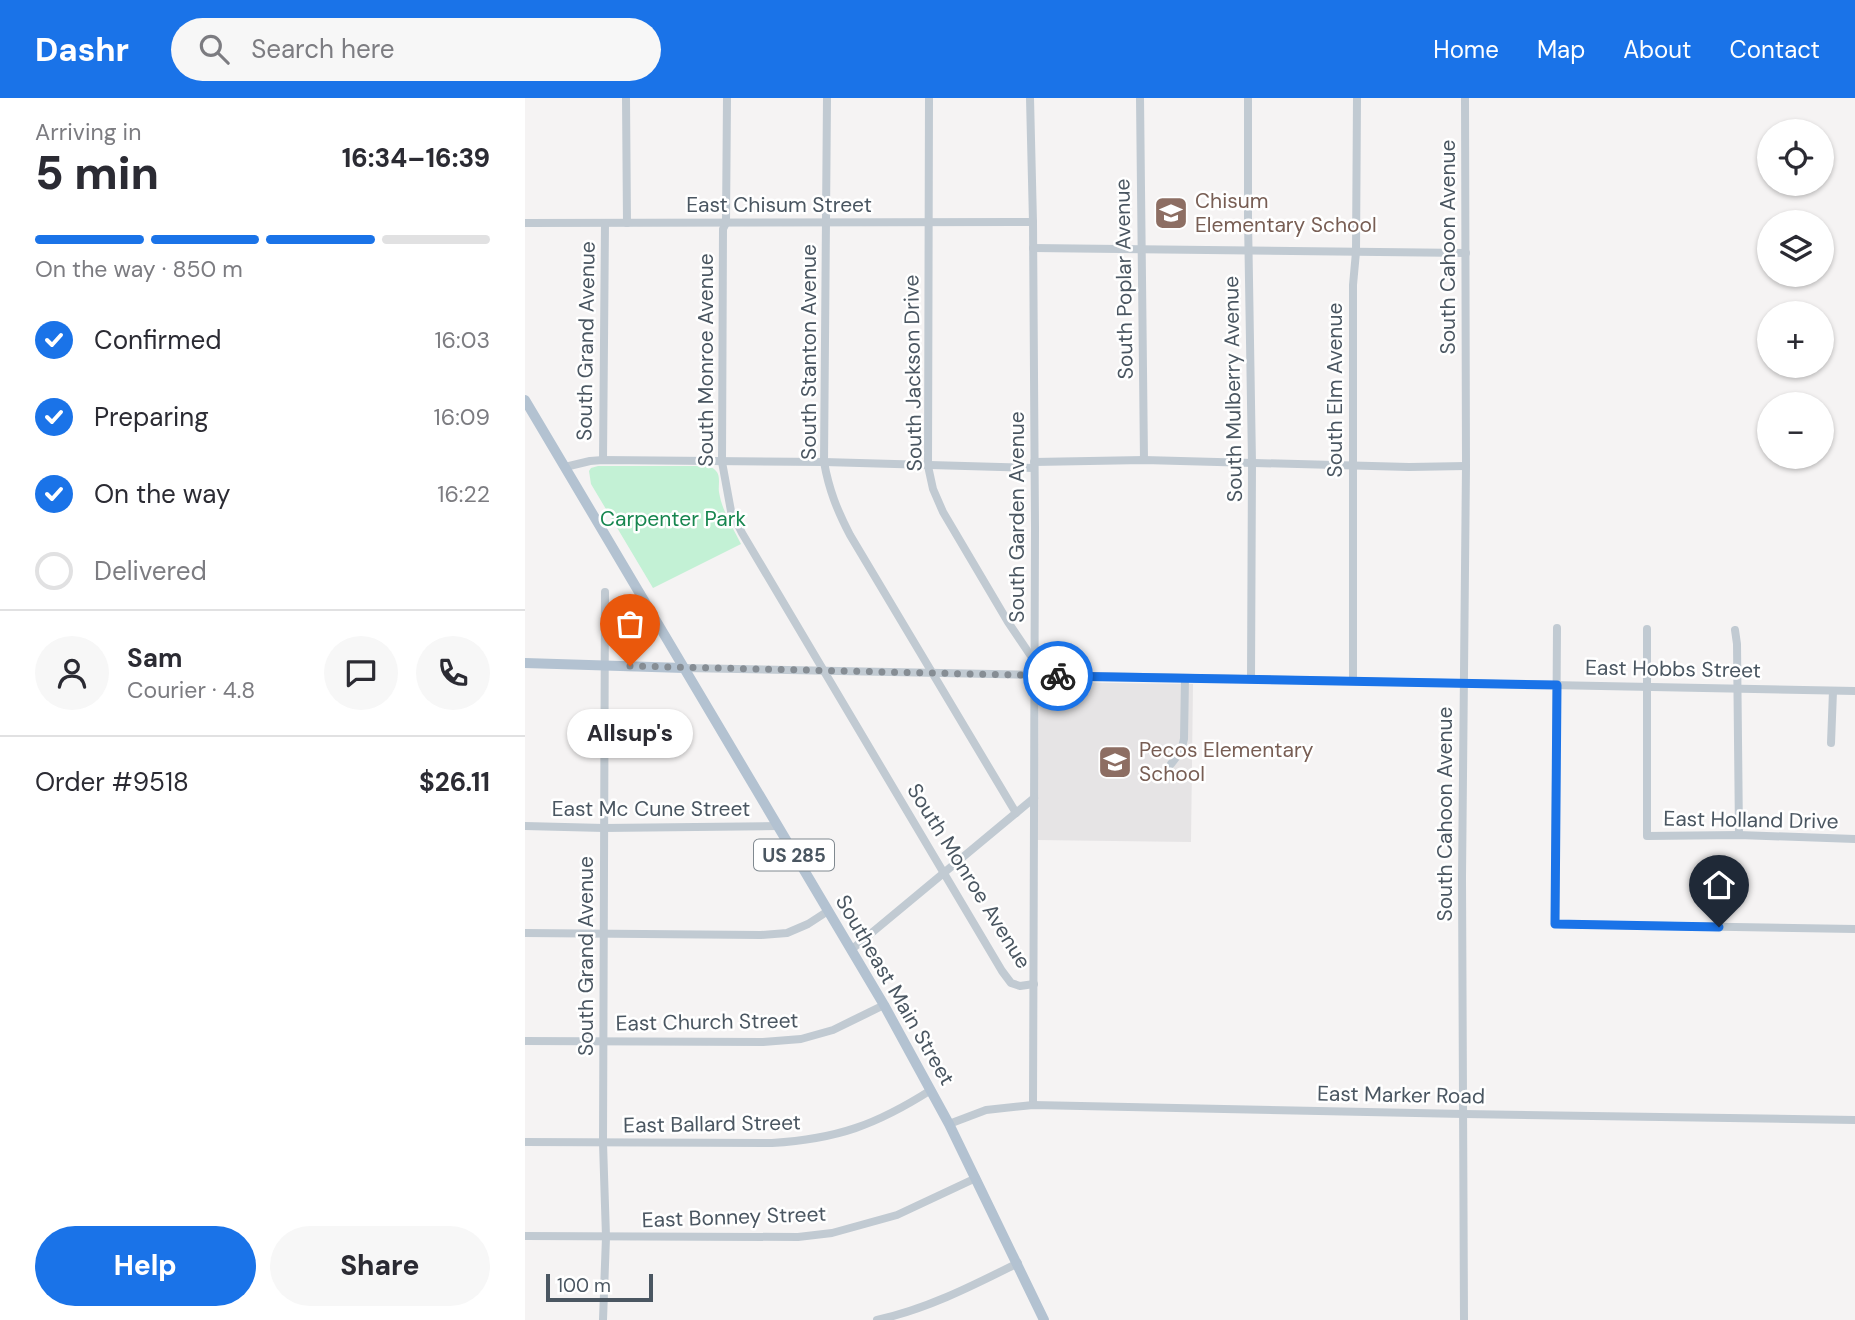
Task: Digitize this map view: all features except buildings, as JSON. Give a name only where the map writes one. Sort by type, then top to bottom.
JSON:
[{"type":"main road","name":"Southeast Main Street","points":[[525,400],[884,1005],[950,1124],[1044,1320]]},
{"type":"main road","name":"East Hobbs Street","points":[[525,663],[684,668]]},
{"type":"street","points":[[626,98],[627,222]]},
{"type":"street","name":"South Monroe Avenue","points":[[727,98],[726,222],[723,229],[722,462],[731,511],[1011,983],[1020,986],[1034,984]]},
{"type":"street","name":"South Stanton Avenue","points":[[827,98],[824,462],[829,486],[837,510],[1014,810]]},
{"type":"street","name":"South Jackson Drive","points":[[929,98],[928,466],[933,489],[943,513],[1035,662]]},
{"type":"street","name":"South Garden Avenue","points":[[1030,98],[1035,662],[1033,1105]]},
{"type":"street","name":"South Poplar Avenue","points":[[1140,98],[1144,460]]},
{"type":"street","name":"South Mulberry Avenue","points":[[1248,98],[1252,463],[1251,679]]},
{"type":"street","name":"South Elm Avenue","points":[[1353,681],[1353,285],[1356,252],[1357,98]]},
{"type":"street","name":"South Cahoon Avenue","points":[[1464,1320],[1462,878],[1466,466],[1465,98]]},
{"type":"street","name":"South Grand Avenue","points":[[603,460],[605,222]]},
{"type":"street","name":"East Chisum Street","points":[[525,223],[1033,222]]},
{"type":"street","points":[[1033,248],[1466,253]]},
{"type":"street","points":[[565,467],[603,460],[928,466],[1144,460],[1353,466],[1466,466]]},
{"type":"street","name":"South Grand Avenue","points":[[603,1320],[606,1237],[603,1143],[604,592]]},
{"type":"street","points":[[1557,628],[1555,924],[1855,929]]},
{"type":"street","points":[[1647,629],[1647,687]]},
{"type":"street","points":[[1735,630],[1739,835]]},
{"type":"street","name":"East Hobbs Street","points":[[684,668],[1855,691]]},
{"type":"street","points":[[1171,764],[1181,751],[1184,739],[1185,678]]},
{"type":"street","name":"East Holland Drive","points":[[1647,687],[1647,836],[1739,835],[1855,839]]},
{"type":"street","points":[[1831,743],[1833,691]]},
{"type":"street","points":[[851,950],[944,873],[1014,810],[1034,799]]},
{"type":"street","name":"East Mc Cune Street","points":[[525,826],[778,827]]},
{"type":"street","points":[[525,933],[761,935],[787,933],[828,911]]},
{"type":"street","name":"East Church Street","points":[[525,1041],[763,1042],[801,1039],[833,1030],[884,1005]]},
{"type":"street","name":"East Ballard Street","points":[[525,1142],[802,1141],[831,1136],[881,1119],[931,1090]]},
{"type":"street","name":"East Marker Road","points":[[950,1124],[986,1110],[1033,1105],[1855,1120]]},
{"type":"street","name":"East Bonney Street","points":[[525,1236],[798,1237],[832,1233],[897,1215],[976,1178]]},
{"type":"street","points":[[877,1320],[939,1301],[1018,1263]]},
{"type":"shaded area","name":"Pecos Elementary School","points":[[1039,682],[1193,684],[1191,842],[1037,840]]},
{"type":"green space","name":"Carpenter Park","points":[[598,466],[713,468],[718,476],[723,506],[741,544],[653,588],[591,484],[589,471]]},
{"type":"way so far","points":[[630,666],[1058,676]]},
{"type":"place","name":"Chisum Elementary School","points":[[1171,213]]},
{"type":"place","name":"Allsup's","points":[[630,666]]},
{"type":"place","name":"Pecos Elementary School","points":[[1115,762]]},
{"type":"route","points":[[1058,676],[1557,685],[1555,924],[1719,927]]}]
